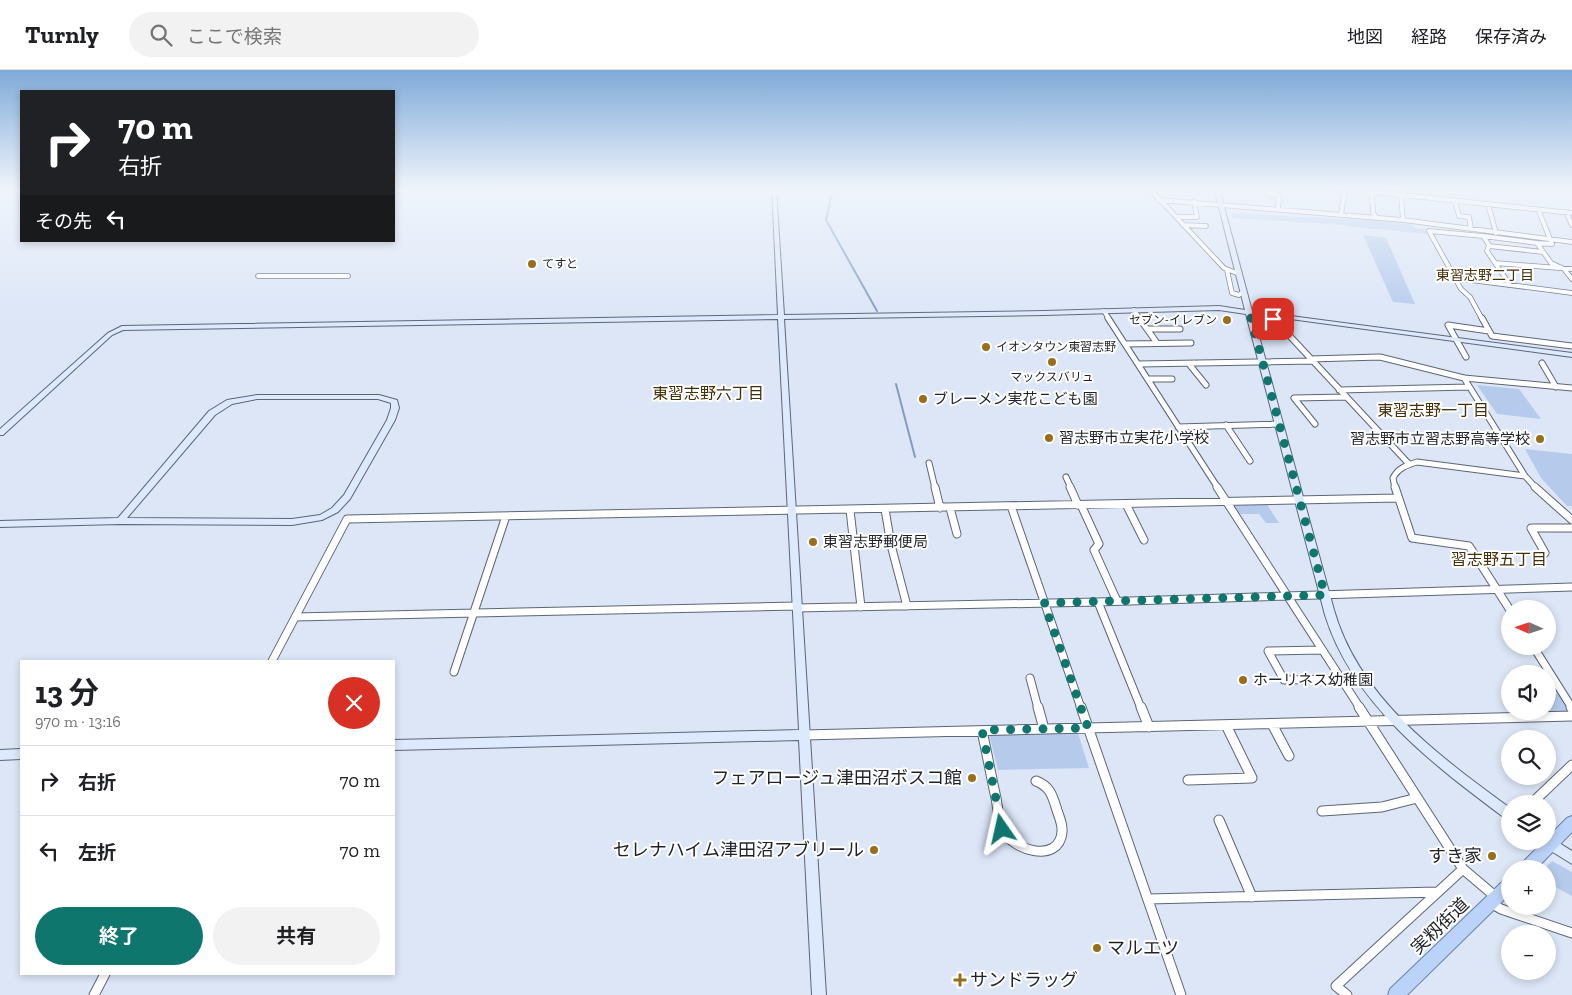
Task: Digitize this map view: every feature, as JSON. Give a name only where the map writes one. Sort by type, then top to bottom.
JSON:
[{"type":"main road","points":[[1556,836],[1572,822]]},
{"type":"main road","points":[[1534,860],[1542,850]]},
{"type":"main road","name":"実籾街道","points":[[1396,995],[1501,893]]},
{"type":"street","points":[[776,231],[819,995]]},
{"type":"street","points":[[1189,231],[1227,270],[1238,274]]},
{"type":"street","points":[[1227,231],[1337,635],[1349,658],[1395,719],[1448,769],[1501,808]]},
{"type":"street","points":[[1430,231],[1461,288],[1470,297],[1492,336],[1572,346]]},
{"type":"street","points":[[1440,231],[1552,244],[1546,231]]},
{"type":"street","points":[[1485,231],[1572,242]]},
{"type":"street","points":[[1483,236],[1489,246],[1487,251],[1510,286]]},
{"type":"street","points":[[1537,243],[1552,263],[1564,269],[1572,279]]},
{"type":"street","points":[[1489,246],[1543,252]]},
{"type":"street","points":[[1495,263],[1572,269]]},
{"type":"street","points":[[1227,270],[1232,293],[1238,295],[1244,292]]},
{"type":"street","points":[[258,276],[348,276]]},
{"type":"street","points":[[1456,278],[1572,293]]},
{"type":"street","points":[[0,433],[110,334],[122,328],[1218,308],[1572,355]]},
{"type":"street","points":[[1134,310],[1157,343]]},
{"type":"street","points":[[1104,311],[1463,869],[1501,909],[1572,933]]},
{"type":"street","points":[[1270,314],[1338,390],[1408,463]]},
{"type":"street","points":[[1466,357],[1448,326],[1489,331]]},
{"type":"street","points":[[1148,329],[1180,329]]},
{"type":"street","points":[[1125,344],[1191,343]]},
{"type":"street","points":[[1139,364],[1263,362],[1380,357],[1464,378],[1572,388]]},
{"type":"street","points":[[1542,363],[1556,387]]},
{"type":"street","points":[[1190,364],[1206,385]]},
{"type":"street","points":[[1464,378],[1525,476],[1536,489],[1572,520]]},
{"type":"street","points":[[1148,379],[1172,379]]},
{"type":"street","points":[[1338,390],[1469,388]]},
{"type":"street","points":[[0,524],[120,521],[292,522],[322,517],[335,510],[347,497],[391,420],[395,408],[394,402],[379,397],[257,397],[239,399],[227,404],[212,413],[120,521]]},
{"type":"street","points":[[1315,424],[1294,398],[1346,397]]},
{"type":"street","points":[[1178,427],[1279,424]]},
{"type":"street","points":[[1226,425],[1250,461]]},
{"type":"street","points":[[1503,600],[1469,546],[1412,538],[1398,498],[1394,475],[1408,463],[1417,462],[1525,476]]},
{"type":"street","points":[[929,463],[940,508]]},
{"type":"street","points":[[1066,477],[1098,544],[1094,550],[1117,601]]},
{"type":"street","points":[[273,660],[347,519],[1398,498]]},
{"type":"street","points":[[1126,504],[1144,540]]},
{"type":"street","points":[[1011,506],[1181,995]]},
{"type":"street","points":[[950,508],[957,534]]},
{"type":"street","points":[[884,509],[906,606]]},
{"type":"street","points":[[850,510],[861,607]]},
{"type":"street","points":[[1562,512],[1572,513]]},
{"type":"street","points":[[454,672],[506,516]]},
{"type":"street","points":[[1545,553],[1531,528],[1572,528]]},
{"type":"street","points":[[295,617],[1098,602],[1572,587]]},
{"type":"street","points":[[1098,602],[1149,727]]},
{"type":"street","points":[[1322,650],[1268,651],[1284,680],[1340,678]]},
{"type":"street","points":[[1539,655],[1572,709]]},
{"type":"street","points":[[1030,678],[1044,729]]},
{"type":"street","points":[[395,745],[1572,716]]},
{"type":"street","points":[[1272,724],[1289,756]]},
{"type":"street","points":[[1188,780],[1252,778],[1226,725]]},
{"type":"street","points":[[982,730],[1005,836],[1017,847],[1045,852],[1052,849],[1060,840],[1062,826],[1053,795],[1046,786],[1036,781]]},
{"type":"street","points":[[0,755],[20,754]]},
{"type":"street","points":[[1540,795],[1572,765]]},
{"type":"street","points":[[1322,811],[1382,807],[1417,798]]},
{"type":"street","points":[[1219,820],[1252,897]]},
{"type":"street","points":[[1556,848],[1572,858]]},
{"type":"street","points":[[1347,995],[1336,986],[1463,869]]},
{"type":"street","points":[[1148,899],[1437,892]]},
{"type":"street","points":[[94,995],[104,975]]},
{"type":"shaded area","points":[[1398,231],[1426,231],[1427,234]]},
{"type":"shaded area","points":[[1363,235],[1386,238],[1415,304],[1393,302]]},
{"type":"shaded area","points":[[1477,385],[1519,389],[1541,419],[1497,414]]},
{"type":"shaded area","points":[[1525,449],[1572,454],[1572,506],[1567,506],[1541,478]]},
{"type":"shaded area","points":[[1266,503],[1279,523],[1266,523],[1259,514],[1239,514],[1233,505]]},
{"type":"shaded area","points":[[1556,694],[1559,694],[1569,709],[1556,711]]},
{"type":"shaded area","points":[[1078,733],[1089,768],[998,770],[989,734]]},
{"type":"shaded area","points":[[1556,863],[1572,872],[1572,896],[1556,887]]},
{"type":"waterway","points":[[832,231],[877,311]]},
{"type":"waterway","points":[[896,384],[915,457]]},
{"type":"place","name":"てすと","points":[[532,264]]},
{"type":"place","name":"セブン-イレブン","points":[[1227,320]]},
{"type":"place","name":"イオンタウン東習志野","points":[[986,347]]},
{"type":"place","name":"マックスバリュ","points":[[1052,362]]},
{"type":"place","name":"ブレーメン実花こども園","points":[[923,399]]},
{"type":"place","name":"習志野市立実花小学校","points":[[1049,438]]},
{"type":"place","name":"習志野市立習志野高等学校","points":[[1540,439]]},
{"type":"place","name":"東習志野郵便局","points":[[813,542]]},
{"type":"place","name":"ホーリネス幼稚園","points":[[1243,680]]},
{"type":"place","name":"フェアロージュ津田沼ボスコ館","points":[[972,778]]},
{"type":"place","name":"セレナハイム津田沼アブリール","points":[[874,850]]},
{"type":"place","name":"すき家","points":[[1492,856]]},
{"type":"place","name":"マルエツ","points":[[1097,948]]},
{"type":"place","name":"サンドラッグ","points":[[960,980]]},
{"type":"district","name":"東習志野二丁目","points":[[1485,275]]},
{"type":"district","name":"東習志野六丁目","points":[[708,393]]},
{"type":"district","name":"東習志野一丁目","points":[[1433,410]]},
{"type":"district","name":"習志野五丁目","points":[[1499,559]]},
{"type":"route","points":[[1002,829],[982,730],[1088,728],[1044,603],[1325,595],[1249,311],[1270,314],[1273,319]]}]
